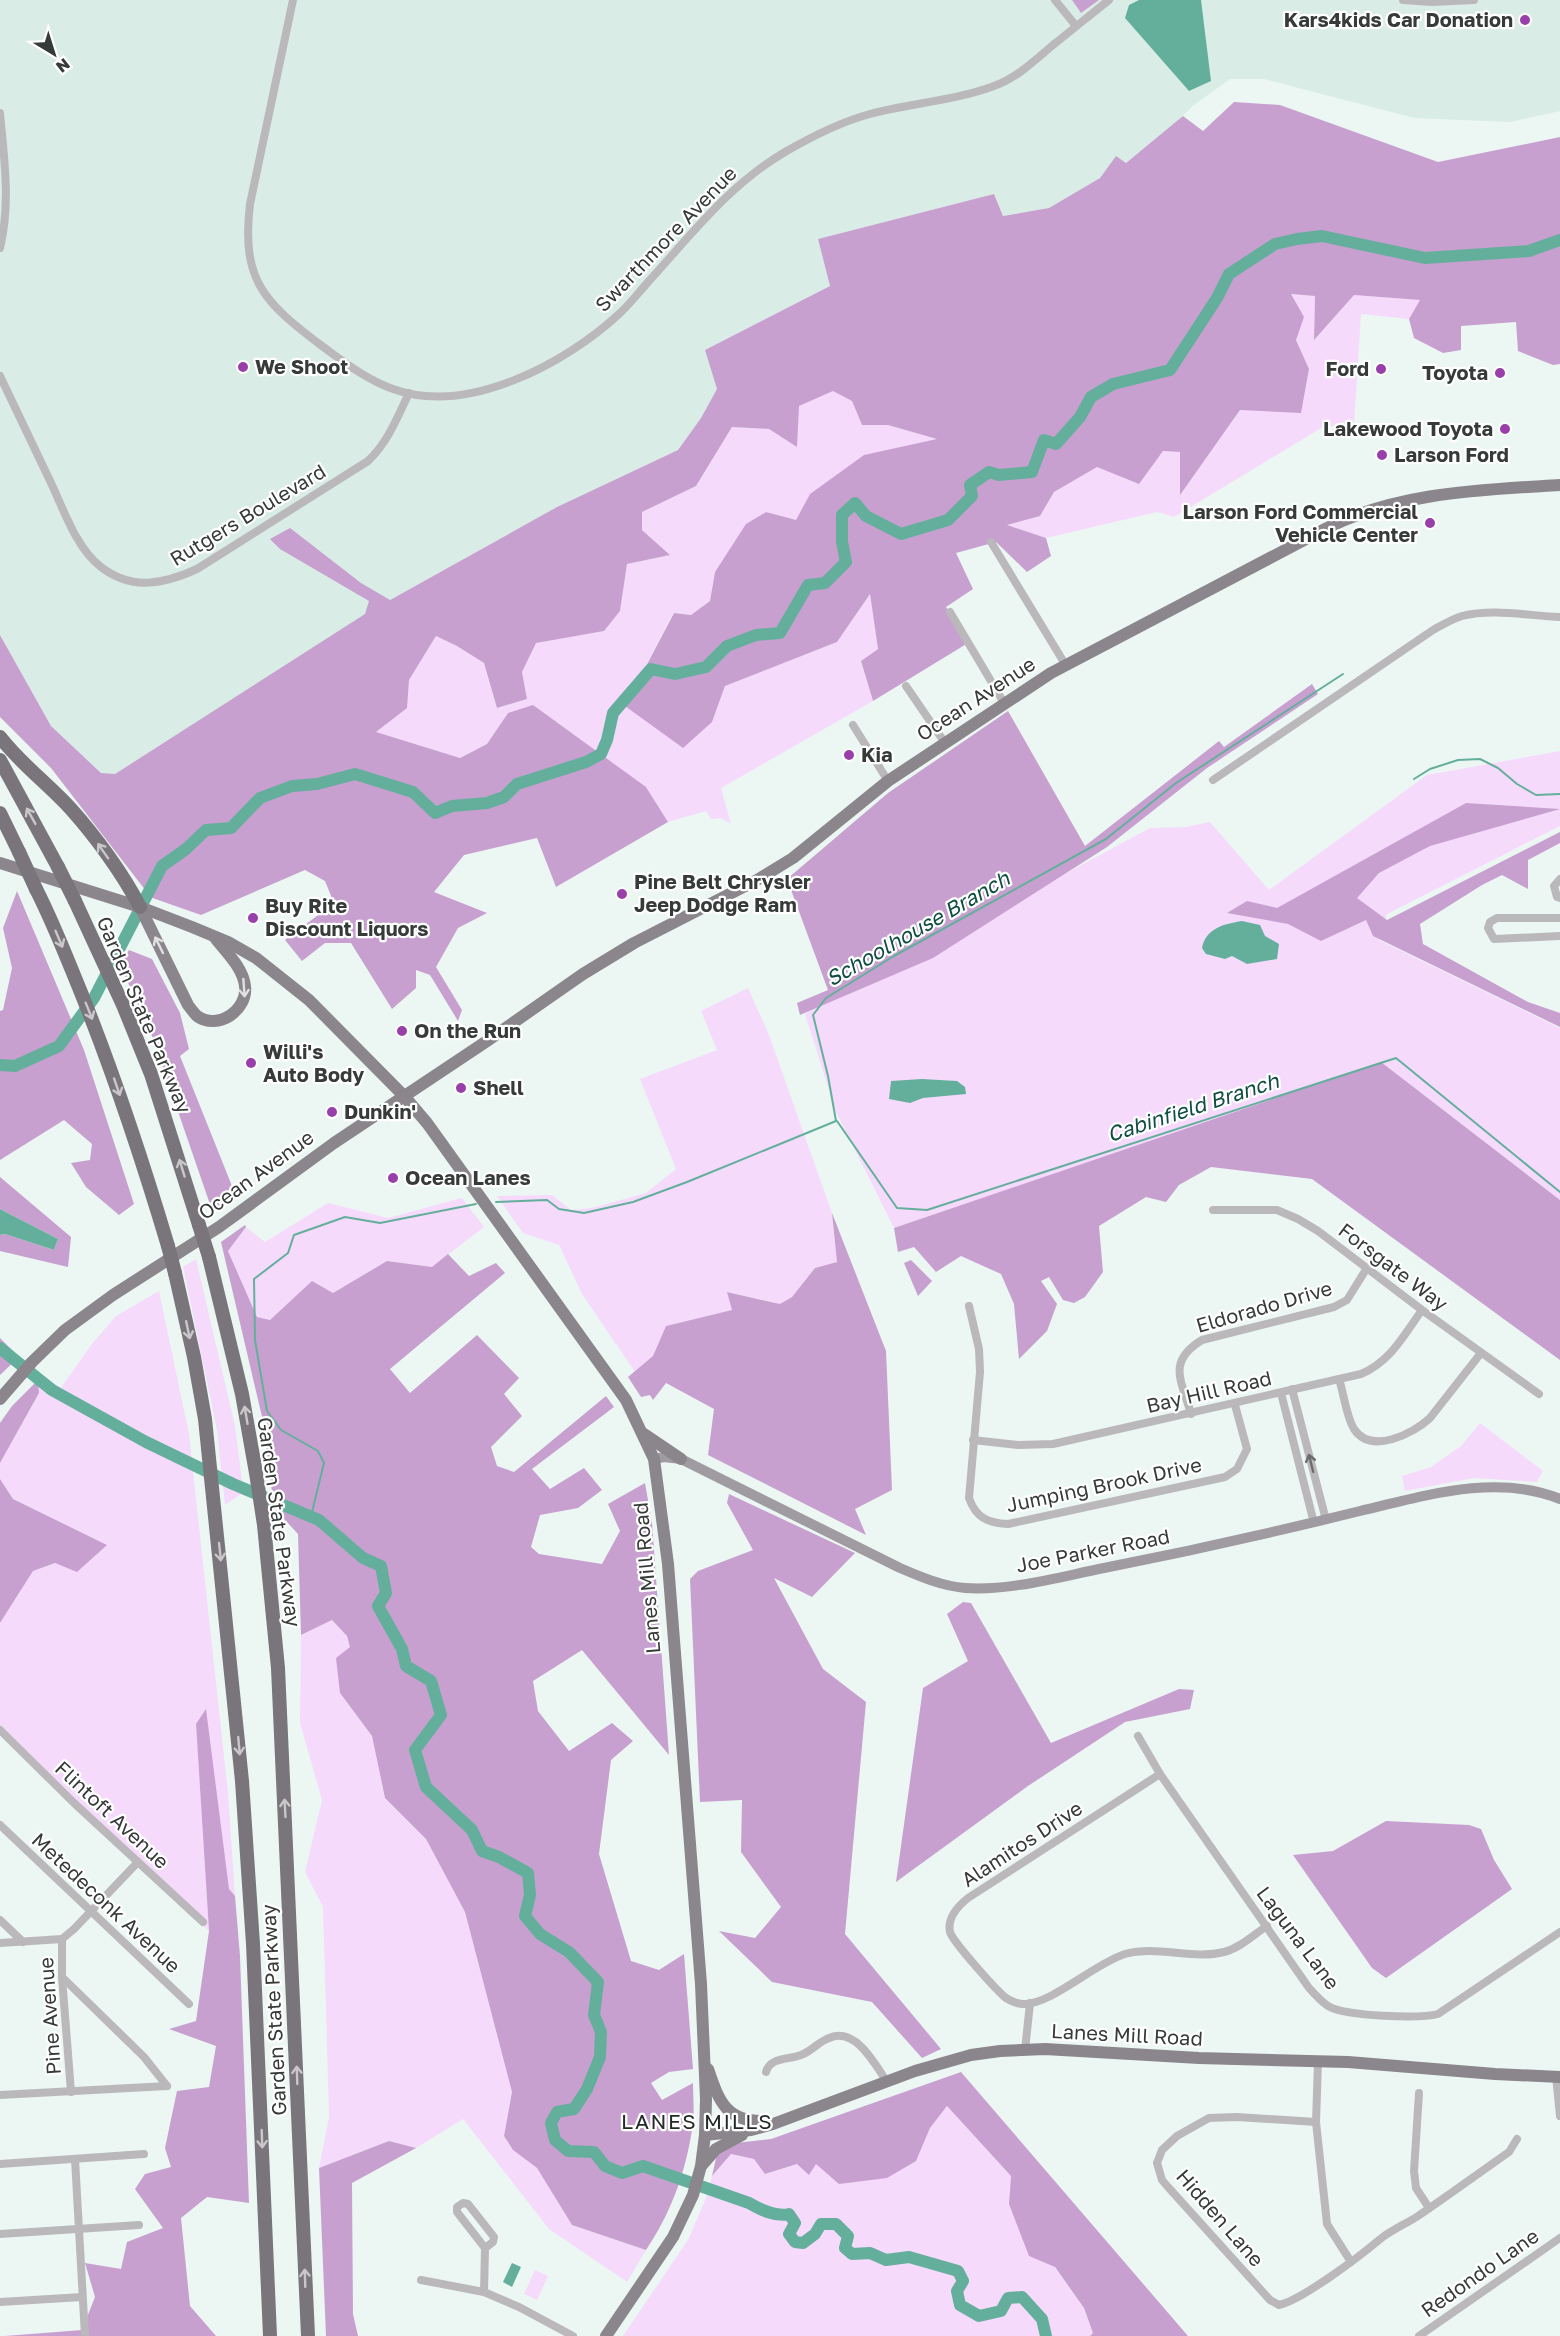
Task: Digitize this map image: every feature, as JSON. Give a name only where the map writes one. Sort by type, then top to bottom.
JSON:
[{"type":"highway","points":[[0,737],[26,768],[84,825],[136,904]]},
{"type":"highway","name":"Garden State Parkway","points":[[0,760],[75,901],[117,992],[155,1085],[209,1257],[242,1394],[264,1525],[278,1668],[308,2336]]},
{"type":"highway","name":"Garden State Parkway","points":[[0,813],[36,889],[97,1032],[133,1133],[168,1246],[194,1357],[214,1494],[249,1871],[270,2336]]},
{"type":"main road","name":"Ocean Avenue","points":[[0,1399],[32,1362],[65,1330],[113,1295],[219,1227],[334,1143],[600,963],[634,943],[758,880],[793,858],[888,781],[1065,664],[1329,526],[1358,514],[1420,498],[1560,485]]},
{"type":"main road","name":"Lanes Mill Road","points":[[0,862],[136,904],[228,942],[256,958],[301,993],[404,1096],[427,1123],[626,1400],[654,1459],[668,1564],[701,1984],[705,2135],[693,2195],[673,2237],[606,2336]]},
{"type":"main road","points":[[136,904],[149,924],[188,1005],[196,1016],[215,1021],[231,1016],[237,1011],[245,996],[242,975],[215,938]]},
{"type":"main road","points":[[643,1434],[681,1459]]},
{"type":"main road","name":"Lanes Mill Road","points":[[705,2135],[759,2128],[887,2082],[971,2055],[1025,2050],[1045,2049],[1318,2062],[1558,2077]]},
{"type":"main road","points":[[704,2056],[711,2079],[728,2112],[751,2122],[785,2119]]},
{"type":"main road","points":[[700,2169],[716,2149],[759,2128]]},
{"type":"street","name":"Swarthmore Avenue","points":[[293,0],[250,204],[247,232],[251,262],[262,290],[284,316],[355,369],[385,386],[437,398],[477,393],[510,381],[564,355],[619,314],[725,198],[775,158],[812,136],[856,119],[963,96],[996,86],[1012,77],[1109,0]]},
{"type":"street","points":[[1055,0],[1076,27]]},
{"type":"street","points":[[1402,0],[1431,2],[1474,0]]},
{"type":"street","points":[[0,113],[7,194],[5,226],[0,248]]},
{"type":"street","name":"Rutgers Boulevard","points":[[0,376],[60,501],[89,554],[100,566],[114,575],[135,582],[153,583],[178,578],[196,569],[368,461],[388,438],[409,393]]},
{"type":"street","points":[[991,543],[1065,664]]},
{"type":"street","points":[[950,612],[1004,703]]},
{"type":"street","points":[[1213,780],[1433,630],[1452,620],[1463,616],[1489,613],[1560,617]]},
{"type":"street","points":[[906,686],[945,743]]},
{"type":"street","points":[[853,725],[888,781]]},
{"type":"street","points":[[1560,879],[1554,886],[1557,897],[1560,898]]},
{"type":"street","points":[[1560,918],[1497,918],[1490,921],[1488,928],[1494,939],[1560,936]]},
{"type":"street","name":"Forsgate Way","points":[[1212,1210],[1277,1210],[1298,1219],[1318,1231],[1422,1310],[1539,1394]]},
{"type":"street","name":"Eldorado Drive","points":[[1191,1414],[1179,1365],[1192,1346],[1202,1340],[1334,1307],[1347,1300],[1367,1268]]},
{"type":"street","name":"Jumping Brook Drive","points":[[969,1306],[979,1349],[969,1498],[973,1510],[981,1518],[991,1523],[1008,1524],[1225,1477],[1237,1469],[1247,1449],[1235,1405]]},
{"type":"street","name":"Bay Hill Road","points":[[974,1440],[1018,1445],[1053,1444],[1235,1405],[1292,1389],[1361,1374],[1384,1361],[1393,1352],[1422,1310]]},
{"type":"street","points":[[1339,1379],[1353,1427],[1359,1436],[1372,1441],[1398,1438],[1420,1428],[1430,1418],[1481,1353]]},
{"type":"street","points":[[1292,1389],[1326,1520]]},
{"type":"street","points":[[1281,1393],[1314,1523]]},
{"type":"street","name":"Joe Parker Road","points":[[654,1459],[664,1457],[681,1459],[900,1568],[937,1583],[982,1589],[1036,1582],[1314,1523],[1459,1489],[1493,1487],[1543,1492],[1560,1499]]},
{"type":"street","name":"Flintoft Avenue","points":[[0,1730],[3,1740],[203,1922]]},
{"type":"street","name":"Laguna Lane","points":[[1138,1736],[1160,1774],[1266,1926],[1310,1988],[1329,2007],[1347,2012],[1427,2017],[1447,2009],[1560,1932]]},
{"type":"street","name":"Alamitos Drive","points":[[1030,2003],[1014,2002],[1006,1998],[960,1947],[950,1932],[953,1914],[958,1906],[968,1898],[1160,1774]]},
{"type":"street","name":"Metedeconk Avenue","points":[[0,1825],[189,2004]]},
{"type":"street","name":"Pine Avenue","points":[[71,2092],[62,1977],[62,1939],[138,1862]]},
{"type":"street","points":[[0,1920],[23,1942]]},
{"type":"street","points":[[1025,2050],[1030,2003],[1040,2001],[1122,1955],[1142,1951],[1199,1954],[1226,1952],[1237,1947],[1266,1926]]},
{"type":"street","points":[[0,1943],[62,1939]]},
{"type":"street","points":[[0,2095],[167,2086],[144,2057],[62,1977]]},
{"type":"street","points":[[766,2073],[768,2066],[775,2061],[801,2055],[830,2037],[840,2035],[856,2042],[887,2082]]},
{"type":"street","points":[[1318,2062],[1316,2122],[1327,2224],[1351,2262]]},
{"type":"street","points":[[1558,2077],[1560,2115]]},
{"type":"street","points":[[1419,2093],[1414,2171],[1416,2188],[1429,2208]]},
{"type":"street","name":"Hidden Lane","points":[[1316,2122],[1237,2117],[1209,2118],[1177,2136],[1162,2150],[1157,2163],[1168,2187],[1270,2300],[1279,2305],[1292,2301],[1372,2248],[1380,2240],[1509,2152],[1517,2139]]},
{"type":"street","points":[[0,2164],[144,2154]]},
{"type":"street","points":[[75,2159],[85,2336]]},
{"type":"street","points":[[484,2292],[485,2248],[457,2212],[457,2207],[463,2203],[468,2204],[494,2237],[493,2242],[485,2248]]},
{"type":"street","points":[[0,2234],[139,2225]]},
{"type":"street","name":"Redondo Lane","points":[[1419,2336],[1560,2238]]},
{"type":"street","points":[[421,2280],[484,2292],[519,2307],[573,2336]]},
{"type":"street","points":[[0,2302],[82,2297]]},
{"type":"shaded area","points":[[0,0],[1560,0],[1560,111],[1510,122],[1414,118],[1264,79],[1230,79],[1194,105],[1168,130],[1125,163],[1116,156],[1100,178],[1049,208],[1003,216],[994,194],[818,239],[830,286],[705,350],[717,389],[701,418],[678,450],[557,507],[377,607],[115,774],[101,773],[51,726],[0,635]]},
{"type":"shaded area","points":[[1072,0],[1099,0],[1081,13]]},
{"type":"shaded area","points":[[1139,0],[1201,0],[1211,81],[1189,91],[1125,18],[1129,5]]},
{"type":"shaded area","points":[[1234,102],[1280,105],[1438,162],[1560,137],[1560,364],[1553,365],[1518,351],[1516,322],[1461,326],[1461,350],[1443,353],[1414,338],[1409,319],[1420,300],[1354,295],[1314,340],[1315,296],[1291,294],[1304,317],[1296,340],[1309,369],[1301,413],[1240,410],[1180,495],[1180,452],[1163,451],[1139,484],[1097,467],[1054,492],[1040,516],[1007,525],[1046,538],[1051,556],[1027,572],[996,542],[956,553],[973,589],[946,607],[968,643],[873,701],[861,661],[878,649],[870,594],[837,642],[725,686],[712,722],[683,748],[625,706],[674,613],[691,615],[710,601],[715,572],[746,524],[766,512],[796,520],[810,494],[864,455],[937,439],[888,425],[862,425],[852,401],[833,391],[799,406],[797,447],[769,429],[732,427],[696,486],[642,512],[642,530],[670,555],[627,564],[620,611],[604,631],[536,643],[522,672],[527,699],[497,708],[484,663],[436,636],[409,680],[407,708],[376,732],[460,758],[487,744],[508,713],[533,705],[646,787],[668,822],[556,887],[537,838],[464,855],[434,892],[487,913],[458,928],[436,967],[462,1010],[458,1021],[430,975],[416,970],[416,988],[392,1009],[351,943],[325,943],[302,961],[285,940],[334,903],[325,881],[305,870],[201,915],[144,895],[146,891],[51,768],[0,717],[0,635],[51,726],[101,773],[115,774],[365,614],[369,601],[280,549],[270,539],[290,528],[361,583],[390,600],[557,507],[678,450],[701,418],[717,389],[705,350],[830,286],[818,239],[994,194],[1003,216],[1049,208],[1100,178],[1116,156],[1126,163],[1183,116],[1203,131]]},
{"type":"shaded area","points":[[1291,294],[1315,296],[1314,339],[1354,295],[1421,300],[1409,319],[1361,314],[1354,425],[1323,427],[1174,517],[1157,512],[1046,538],[1005,525],[1040,516],[1054,492],[1097,466],[1139,483],[1163,451],[1180,452],[1180,494],[1240,410],[1301,412],[1309,369],[1296,340]]},
{"type":"shaded area","points":[[833,390],[852,401],[862,425],[888,425],[938,439],[810,494],[796,521],[766,512],[715,572],[710,601],[691,615],[673,613],[625,706],[712,722],[725,686],[837,642],[870,594],[878,649],[861,661],[873,701],[721,788],[731,824],[721,818],[711,819],[706,811],[668,822],[646,787],[508,713],[487,744],[460,758],[375,733],[406,708],[409,680],[436,636],[484,663],[497,708],[527,699],[522,672],[536,642],[604,631],[620,611],[627,564],[670,555],[642,530],[642,512],[696,486],[732,427],[769,429],[799,406]]},
{"type":"shaded area","points":[[1312,684],[1318,694],[1207,768],[1107,847],[933,958],[800,1015],[797,1003],[828,990],[787,879],[888,793],[1008,711],[1085,846],[1219,741],[1224,747]]},
{"type":"shaded area","points":[[1560,751],[1560,826],[1387,914],[1379,940],[1560,1028],[1560,1200],[1381,1062],[894,1228],[836,1112],[805,1014],[1150,828],[1186,827],[1210,822],[1269,890],[1427,775]]},
{"type":"shaded area","points":[[1466,803],[1560,809],[1430,846],[1379,873],[1357,898],[1387,920],[1560,832],[1560,843],[1528,860],[1528,889],[1502,875],[1420,924],[1423,944],[1528,1002],[1560,1013],[1560,1027],[1373,936],[1366,920],[1321,941],[1288,924],[1227,913],[1247,901],[1277,908]]},
{"type":"shaded area","points":[[17,891],[84,1050],[134,1204],[119,1215],[86,1187],[71,1163],[90,1160],[92,1144],[64,1120],[0,1160],[0,1011],[3,1010],[12,968],[3,928]]},
{"type":"shaded area","points":[[1242,921],[1260,925],[1265,936],[1279,944],[1277,959],[1247,964],[1232,956],[1225,959],[1206,954],[1202,948],[1204,941],[1212,931]]},
{"type":"shaded area","points":[[129,950],[152,959],[180,1013],[189,1049],[180,1056],[236,1196],[213,1213],[152,1036],[120,965]]},
{"type":"shaded area","points":[[748,988],[769,1035],[832,1213],[837,1262],[815,1268],[792,1297],[780,1304],[728,1292],[732,1310],[666,1326],[654,1356],[635,1372],[582,1294],[559,1245],[523,1233],[497,1196],[552,1195],[571,1210],[592,1208],[646,1193],[676,1169],[640,1079],[717,1050],[701,1011]]},
{"type":"shaded area","points":[[1381,1062],[1560,1200],[1560,1360],[1312,1179],[1211,1167],[1179,1185],[1166,1202],[1146,1197],[1099,1226],[1103,1272],[1085,1297],[1074,1303],[1063,1300],[1049,1277],[1041,1281],[1057,1304],[1047,1331],[1019,1359],[1014,1304],[1001,1274],[961,1256],[936,1272],[914,1247],[898,1252],[894,1228]]},
{"type":"shaded area","points":[[922,1079],[957,1081],[965,1087],[966,1094],[923,1098],[910,1103],[889,1099],[891,1081]]},
{"type":"shaded area","points":[[0,1177],[71,1237],[68,1267],[0,1251],[0,1235],[5,1234],[54,1250],[58,1239],[0,1209]]},
{"type":"shaded area","points":[[462,1198],[484,1227],[432,1267],[387,1261],[333,1293],[312,1282],[270,1320],[257,1317],[228,1251],[246,1227],[265,1242],[328,1203],[388,1218]]},
{"type":"shaded area","points":[[0,1209],[58,1239],[54,1250],[5,1234],[0,1235]]},
{"type":"shaded area","points":[[832,1213],[886,1351],[892,1490],[855,1509],[866,1535],[708,1455],[714,1409],[666,1383],[653,1400],[650,1395],[641,1397],[628,1377],[653,1356],[666,1326],[732,1310],[727,1292],[780,1304],[792,1297],[815,1268],[837,1262]]},
{"type":"shaded area","points":[[245,1225],[246,1227],[228,1251],[257,1317],[270,1320],[312,1281],[333,1293],[387,1261],[432,1267],[448,1254],[469,1276],[496,1263],[505,1273],[390,1369],[410,1393],[477,1335],[519,1378],[504,1394],[522,1416],[491,1447],[497,1466],[514,1472],[606,1396],[614,1407],[532,1469],[550,1489],[584,1468],[602,1490],[578,1508],[540,1515],[531,1547],[539,1554],[602,1564],[620,1531],[608,1504],[645,1483],[652,1523],[669,1755],[582,1650],[533,1681],[538,1711],[569,1751],[612,1723],[633,1741],[611,1760],[599,1854],[631,1961],[659,1970],[684,1954],[693,2069],[669,2072],[651,2083],[662,2100],[693,2083],[693,2124],[676,2193],[663,2222],[646,2250],[572,2225],[537,2168],[513,2150],[504,2136],[512,2092],[465,1912],[426,1839],[385,1798],[372,1736],[340,1693],[336,1658],[350,1647],[347,1636],[332,1620],[301,1635],[298,1534],[274,1508],[263,1421],[221,1242]]},
{"type":"shaded area","points":[[196,1259],[235,1426],[244,1496],[241,1494],[225,1505],[217,1430],[183,1267]]},
{"type":"shaded area","points":[[911,1260],[932,1281],[918,1296],[904,1263]]},
{"type":"shaded area","points":[[159,1291],[189,1434],[228,1793],[235,1896],[229,1889],[196,1724],[209,1931],[0,1729],[0,1623],[33,1571],[107,1545],[13,1499],[0,1479],[0,1463],[39,1393],[38,1380],[42,1375],[61,1388],[91,1345],[116,1316]]},
{"type":"shaded area","points":[[0,1338],[19,1357],[0,1375]]},
{"type":"shaded area","points":[[38,1380],[39,1393],[0,1463],[0,1423],[12,1406]]},
{"type":"shaded area","points":[[1480,1423],[1543,1471],[1537,1482],[1474,1478],[1405,1491],[1402,1476],[1431,1467],[1461,1446]]},
{"type":"shaded area","points":[[0,1479],[13,1499],[107,1545],[77,1572],[55,1563],[33,1571],[0,1623]]},
{"type":"shaded area","points":[[729,1494],[855,1553],[812,1597],[774,1578],[823,1669],[866,1702],[845,1934],[941,2049],[922,2058],[872,2002],[772,1982],[719,1931],[755,1938],[781,1907],[741,1852],[742,1800],[700,1802],[690,1579],[698,1571],[753,1550],[727,1503]]},
{"type":"shaded area","points":[[963,1602],[971,1603],[1051,1743],[1179,1689],[1194,1690],[1190,1709],[1125,1722],[1028,1786],[896,1882],[923,1688],[968,1661],[947,1614]]},
{"type":"shaded area","points":[[332,1620],[347,1636],[350,1647],[340,1693],[372,1736],[385,1798],[426,1839],[465,1912],[512,2092],[504,2136],[513,2150],[537,2168],[572,2225],[646,2250],[627,2282],[549,2229],[463,2119],[416,2148],[389,2141],[319,2168],[329,2117],[323,1907],[305,1872],[322,1800],[300,1723],[301,1635]]},
{"type":"shaded area","points":[[206,1709],[229,1889],[235,1896],[240,1956],[249,2203],[207,2197],[181,2218],[190,2306],[216,2336],[5,2336],[82,2330],[95,2297],[85,2263],[121,2269],[127,2242],[163,2228],[135,2189],[145,2174],[171,2167],[165,2148],[177,2091],[209,2087],[216,2046],[169,2029],[196,2021],[209,1931],[196,1724]]},
{"type":"shaded area","points":[[1386,1821],[1469,1825],[1481,1829],[1494,1860],[1512,1889],[1386,1978],[1372,1968],[1293,1855],[1333,1851]]},
{"type":"shaded area","points":[[961,2072],[1188,2336],[1090,2336],[1093,2333],[1084,2308],[1055,2267],[1029,2256],[1009,2204],[1011,2176],[947,2106],[930,2128],[916,2161],[887,2178],[839,2184],[816,2164],[809,2175],[797,2164],[765,2174],[754,2159],[731,2154],[712,2176],[719,2145],[771,2139]]},
{"type":"shaded area","points":[[947,2106],[1011,2176],[1009,2204],[1084,2308],[1093,2333],[1090,2336],[623,2336],[688,2240],[706,2198],[712,2176],[731,2154],[754,2159],[766,2174],[797,2164],[916,2161],[930,2128]]},
{"type":"shaded area","points":[[389,2141],[416,2148],[352,2183],[353,2314],[358,2336],[326,2336],[319,2168]]},
{"type":"shaded area","points":[[512,2263],[521,2267],[512,2287],[503,2282]]},
{"type":"shaded area","points":[[535,2270],[548,2276],[537,2300],[524,2294]]},
{"type":"waterway","points":[[0,1065],[15,1066],[59,1046],[94,998],[162,866],[186,849],[206,830],[231,828],[260,798],[292,786],[317,784],[355,774],[413,792],[435,813],[452,806],[487,803],[504,797],[517,784],[586,762],[601,754],[607,740],[613,713],[651,669],[675,674],[706,667],[727,646],[756,635],[780,633],[808,585],[825,583],[846,562],[842,542],[842,515],[855,503],[866,516],[901,534],[948,520],[972,496],[970,485],[989,472],[999,475],[1032,472],[1044,440],[1056,444],[1080,417],[1091,397],[1113,384],[1170,370],[1217,298],[1229,274],[1275,244],[1322,236],[1425,258],[1529,251],[1560,240]]},
{"type":"waterway","name":"Schoolhouse Branch","points":[[496,1202],[547,1200],[559,1209],[584,1213],[633,1202],[836,1121],[813,1015],[826,998],[894,956],[1106,839],[1176,783],[1343,674]]},
{"type":"waterway","points":[[1414,779],[1430,769],[1458,760],[1480,759],[1498,768],[1517,784],[1536,795],[1560,794]]},
{"type":"waterway","name":"Cabinfield Branch","points":[[837,1121],[897,1208],[927,1210],[1396,1058],[1560,1192]]},
{"type":"waterway","name":"Schoolhouse Branch","points":[[311,1516],[324,1463],[318,1451],[281,1430],[267,1411],[255,1340],[254,1279],[288,1253],[294,1235],[345,1217],[380,1223],[476,1204]]},
{"type":"waterway","points":[[0,1348],[52,1390],[146,1442],[233,1484],[319,1520],[363,1558],[381,1566],[386,1593],[378,1606],[402,1649],[406,1666],[431,1681],[441,1715],[415,1750],[426,1787],[472,1830],[482,1851],[499,1857],[528,1873],[530,1895],[525,1916],[540,1934],[569,1952],[598,1982],[594,2015],[601,2032],[600,2057],[587,2089],[574,2109],[557,2112],[551,2123],[555,2140],[568,2151],[594,2152],[605,2166],[622,2173],[643,2166],[749,2203],[768,2212],[779,2215],[789,2214],[795,2223],[789,2234],[795,2242],[803,2243],[815,2234],[821,2224],[836,2224],[848,2236],[845,2248],[852,2254],[870,2253],[886,2260],[909,2257],[958,2271],[963,2281],[957,2291],[960,2305],[979,2316],[1001,2311],[1008,2298],[1022,2297],[1042,2319],[1046,2336]]},
{"type":"place","name":"Kars4kids Car Donation","points":[[1525,20]]},
{"type":"place","name":"We Shoot","points":[[243,367]]},
{"type":"place","name":"Ford","points":[[1381,369]]},
{"type":"place","name":"Toyota","points":[[1500,373]]},
{"type":"place","name":"Lakewood Toyota","points":[[1505,429]]},
{"type":"place","name":"Larson Ford","points":[[1382,455]]},
{"type":"place","name":"Larson Ford Commercial Vehicle Center","points":[[1430,523]]},
{"type":"place","name":"Kia","points":[[849,755]]},
{"type":"place","name":"Pine Belt Chrysler Jeep Dodge Ram","points":[[622,894]]},
{"type":"place","name":"Buy Rite Discount Liquors","points":[[253,918]]},
{"type":"place","name":"On the Run","points":[[402,1031]]},
{"type":"place","name":"Willi's Auto Body","points":[[251,1063]]},
{"type":"place","name":"Shell","points":[[461,1088]]},
{"type":"place","name":"Dunkin'","points":[[332,1112]]},
{"type":"place","name":"Ocean Lanes","points":[[393,1178]]},
{"type":"district","name":"LANES MILLS","points":[[697,2122]]}]
